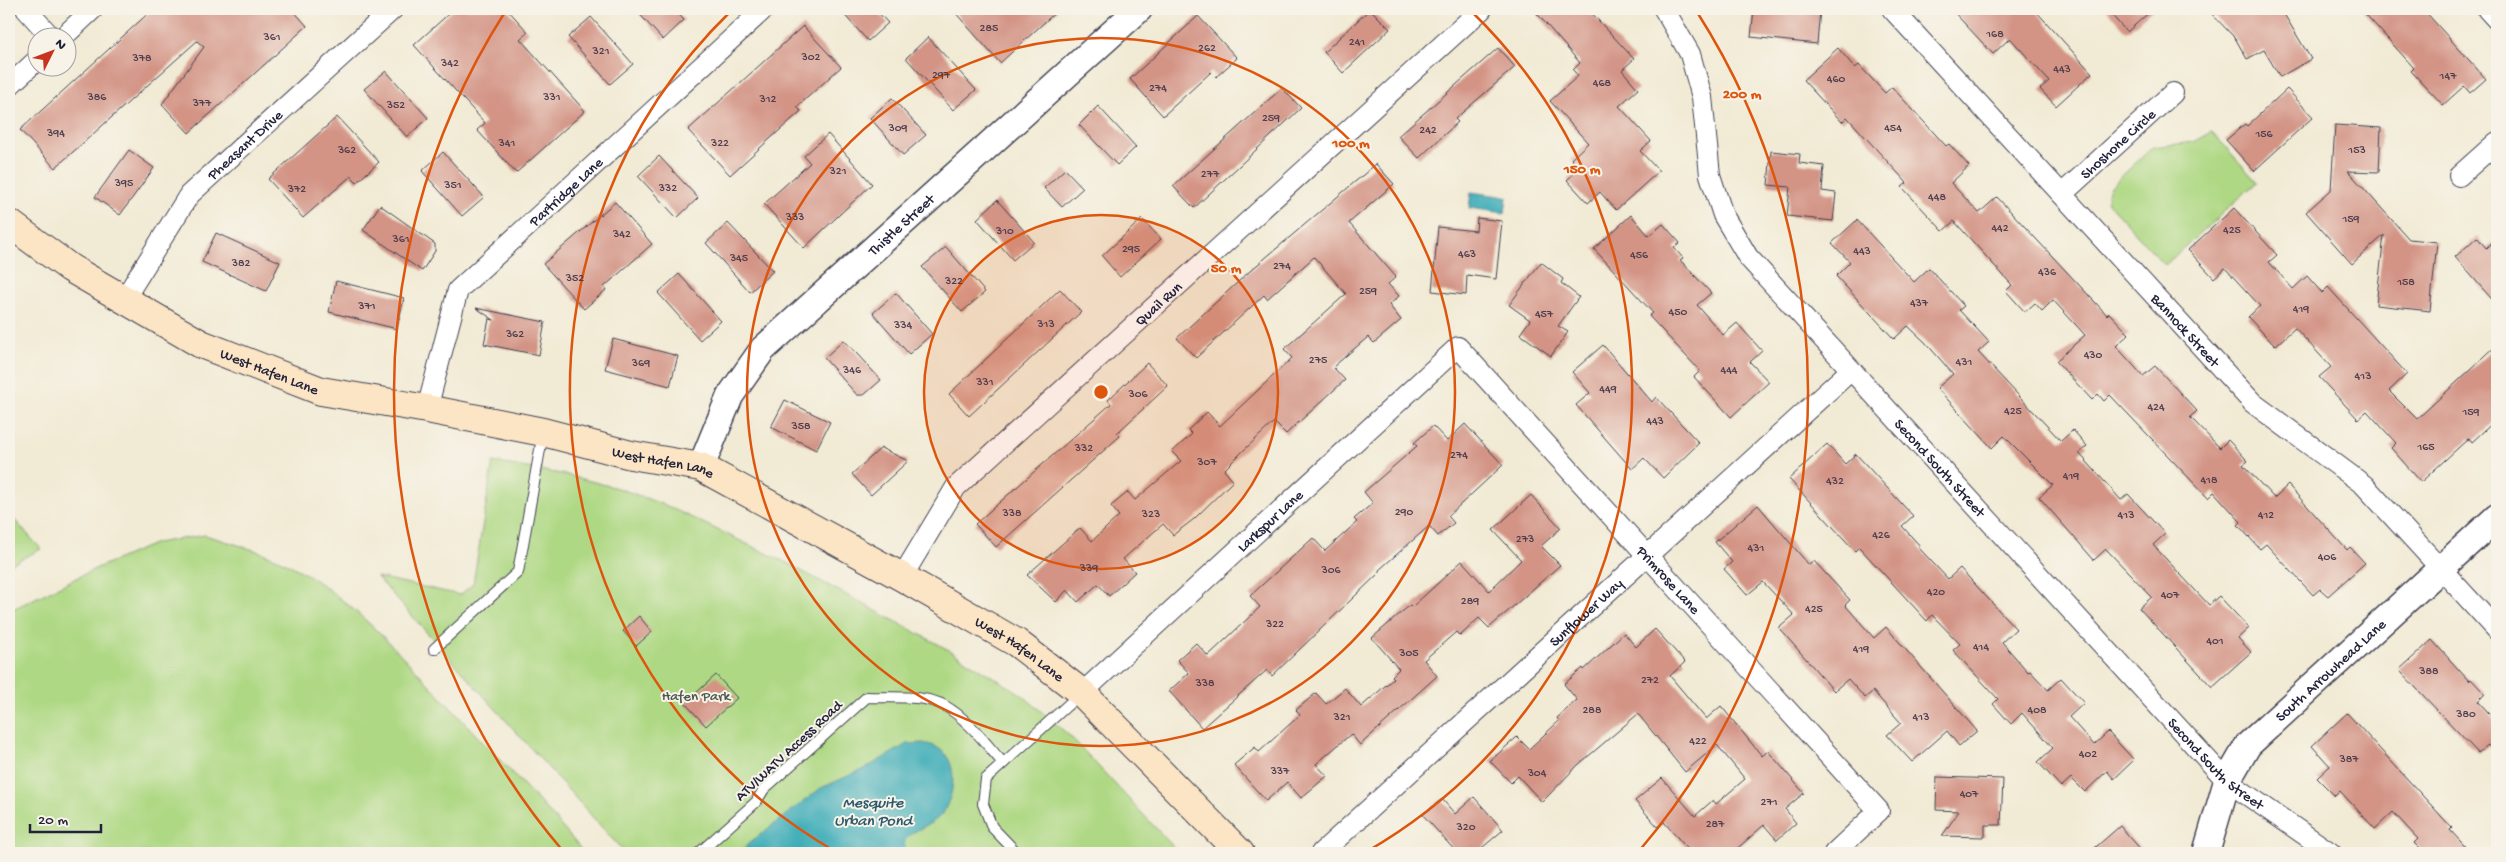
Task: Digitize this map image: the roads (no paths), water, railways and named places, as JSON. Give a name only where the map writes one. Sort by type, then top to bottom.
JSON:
[{"type":"main road","name":"West Hafen Lane","points":[[9,223],[70,268],[123,301],[201,344],[321,391],[427,409],[543,432],[632,455],[701,467],[902,577],[1017,643],[1082,693],[1240,853]]},
{"type":"street","points":[[26,9],[43,28]]},
{"type":"street","points":[[73,28],[93,9]]},
{"type":"street","name":"Pheasant Drive","points":[[123,301],[189,195],[393,9]]},
{"type":"street","name":"Partridge Lane","points":[[427,409],[458,290],[764,9]]},
{"type":"street","name":"Thistle Street","points":[[701,467],[730,396],[763,349],[1139,9]]},
{"type":"street","name":"Quail Run","points":[[902,577],[956,487],[1482,9]]},
{"type":"street","name":"Second South Street","points":[[1664,9],[1690,54],[1702,97],[1710,175],[1723,215],[1748,257],[2227,782],[2331,853]]},
{"type":"street","name":"Bannock Street","points":[[1892,9],[2253,403],[2364,485],[2497,630]]},
{"type":"street","points":[[2487,9],[2497,20]]},
{"type":"street","points":[[9,86],[28,69]]},
{"type":"street","name":"Shoshone Circle","points":[[2062,194],[2173,93]]},
{"type":"street","points":[[2459,176],[2497,142]]},
{"type":"street","name":"Primrose Lane","points":[[1458,347],[1879,812],[1834,853]]},
{"type":"street","name":"Larkspur Lane","points":[[1082,693],[1458,347]]},
{"type":"street","name":"Sunflower Way","points":[[1320,853],[1850,371]]},
{"type":"street","name":"South Arrowhead Lane","points":[[2206,853],[2227,782],[2248,745],[2497,517]]},
{"type":"lane","points":[[434,649],[518,572],[543,432]]},
{"type":"lane","points":[[1017,853],[992,827],[983,804],[986,779],[1082,693]]},
{"type":"lane","name":"ATV/WATV Access Road","points":[[699,853],[756,802],[764,789],[868,697],[923,699],[944,706],[961,719],[1004,763]]},
{"type":"water","points":[[1471,192],[1507,197],[1505,213],[1469,208]]},
{"type":"water","name":"Mesquite Urban Pond","points":[[923,743],[936,747],[950,761],[953,780],[952,789],[950,799],[941,815],[912,833],[906,839],[905,846],[908,853],[739,853],[749,843],[821,788],[866,768],[907,744]]},
{"type":"park label","name":"Hafen Park","points":[[696,695]]}]
